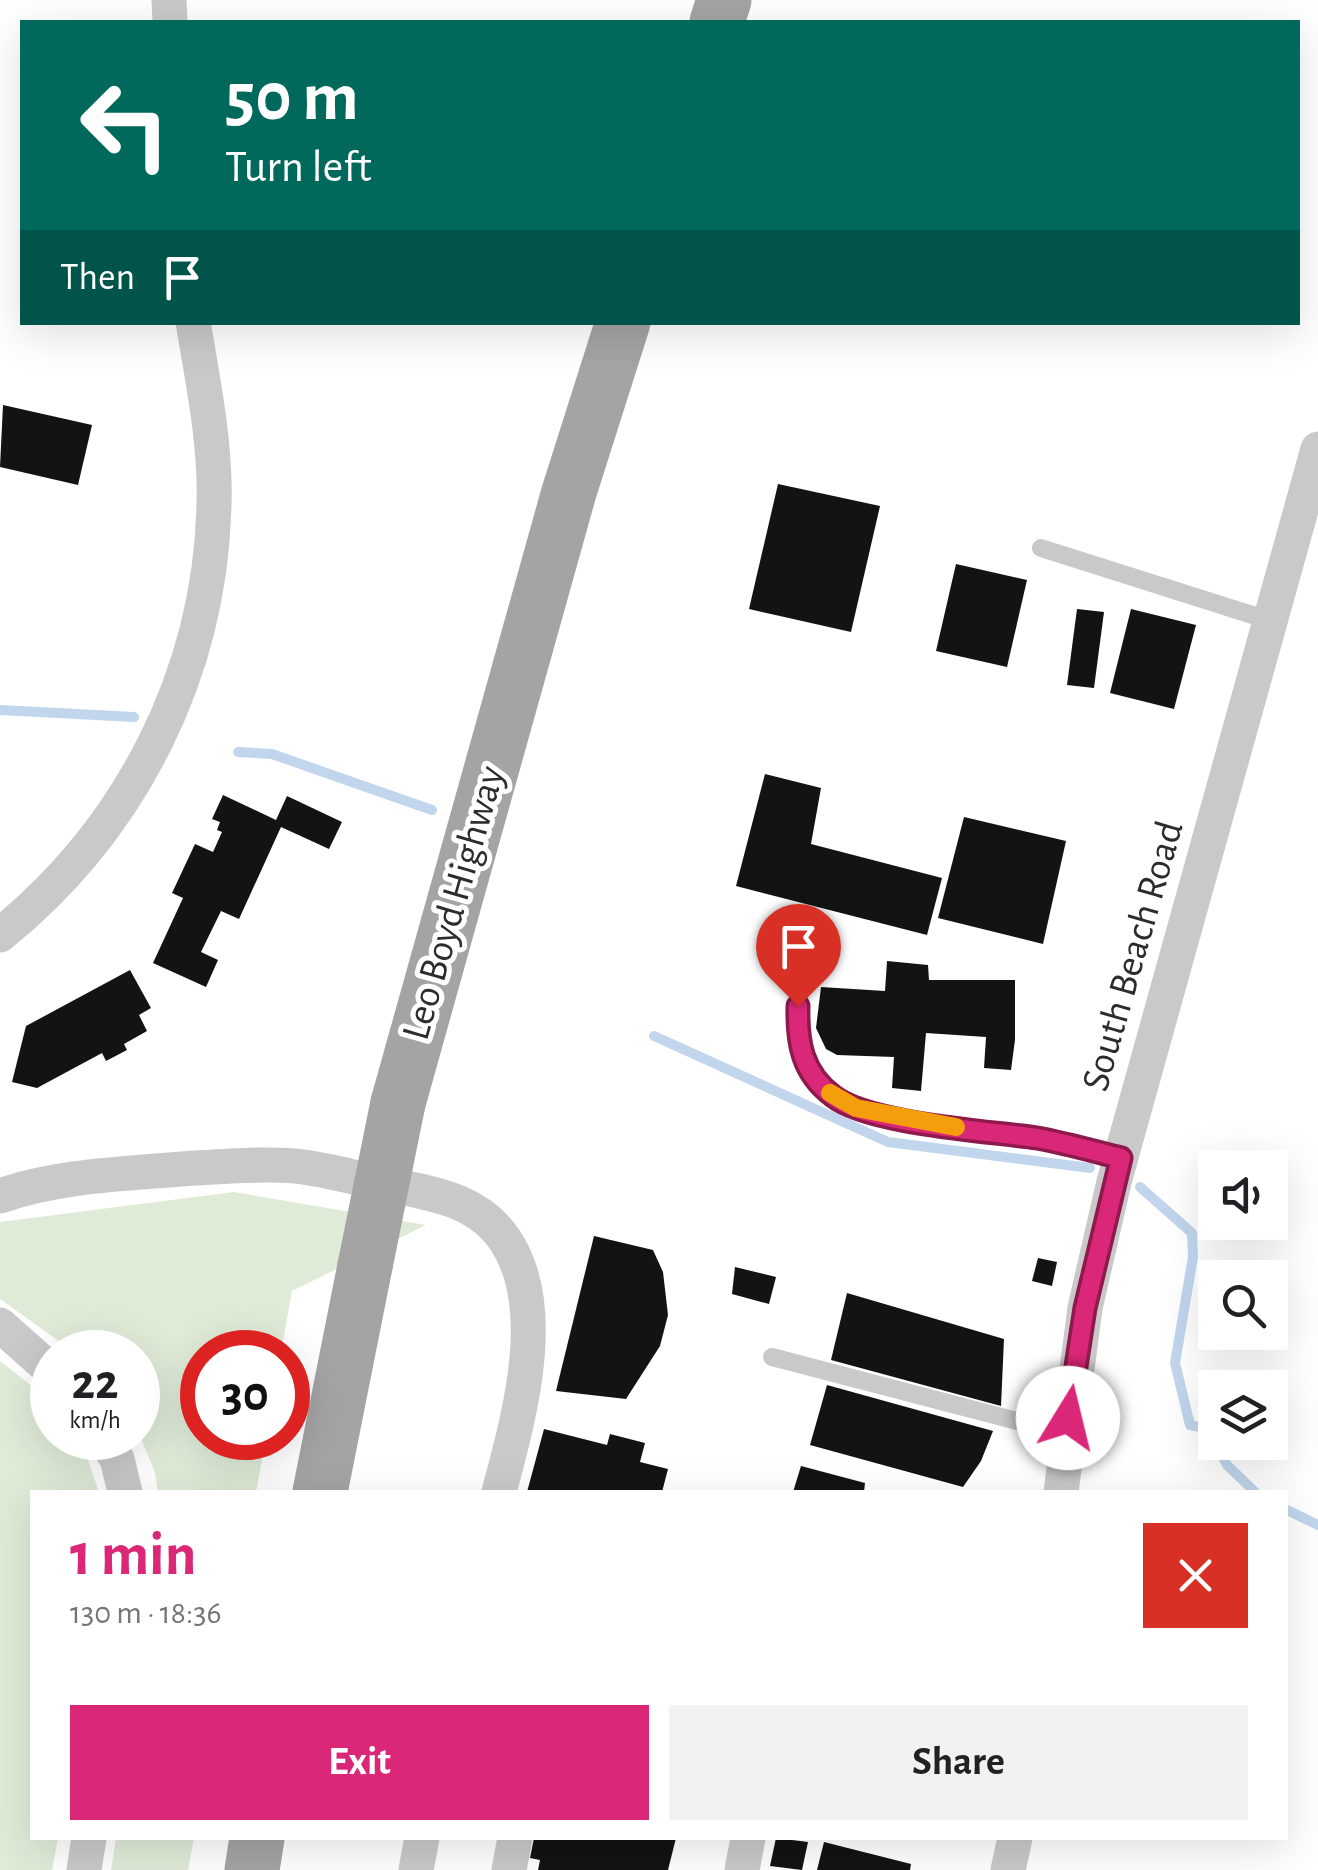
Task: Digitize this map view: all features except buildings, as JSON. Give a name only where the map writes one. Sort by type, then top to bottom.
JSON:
[{"type":"main road","name":"Leo Boyd Highway","points":[[320,1490],[398,1103],[569,492],[621,325]]},
{"type":"main road","points":[[252,1870],[258,1840]]},
{"type":"street","points":[[0,935],[54,888],[125,799],[151,754],[197,638],[209,578],[214,502],[210,434],[194,325]]},
{"type":"street","name":"South Beach Road","points":[[1061,1490],[1085,1308],[1121,1158],[1318,450]]},
{"type":"street","points":[[0,1196],[23,1188],[112,1174],[221,1166],[295,1166],[461,1202],[490,1219],[508,1243],[521,1276],[528,1315],[525,1372],[499,1490]]},
{"type":"street","points":[[0,1325],[30,1352]]},
{"type":"street","points":[[117,1460],[125,1490]]},
{"type":"street","points":[[84,1870],[89,1840]]},
{"type":"street","points":[[416,1870],[422,1840]]},
{"type":"street","points":[[509,1870],[515,1840]]},
{"type":"street","points":[[742,1870],[748,1840]]},
{"type":"street","points":[[1008,1870],[1014,1840]]},
{"type":"lane","points":[[1041,548],[1272,620]]},
{"type":"lane","points":[[804,965],[798,1037],[804,1062],[834,1098],[856,1108],[899,1118],[1042,1139],[1121,1158]]},
{"type":"lane","points":[[772,1357],[1066,1434]]},
{"type":"green space","points":[[234,1192],[426,1225],[292,1291],[285,1330],[180,1330],[180,1460],[262,1460],[256,1490],[158,1490],[150,1460],[160,1460],[160,1330],[43,1330],[0,1299],[0,1222]]},
{"type":"green space","points":[[0,1361],[30,1385],[30,1460],[88,1460],[98,1490],[30,1490],[30,1840],[58,1840],[52,1870],[0,1870]]},
{"type":"green space","points":[[116,1840],[194,1840],[188,1870],[111,1870]]},
{"type":"waterway","points":[[0,710],[134,717]]},
{"type":"waterway","points":[[238,752],[272,754],[432,810]]},
{"type":"waterway","points":[[654,1036],[888,1142],[1090,1168]]},
{"type":"waterway","points":[[1140,1187],[1192,1233],[1193,1257],[1175,1363],[1190,1425],[1198,1427]]},
{"type":"waterway","points":[[1224,1460],[1253,1490]]},
{"type":"waterway","points":[[1288,1510],[1318,1525]]},
{"type":"slow traffic","points":[[830,1093],[856,1108],[956,1127]]},
{"type":"route","points":[[798,1006],[798,1037],[804,1062],[834,1098],[856,1108],[899,1118],[1042,1139],[1121,1158],[1085,1308],[1068,1418]]}]
